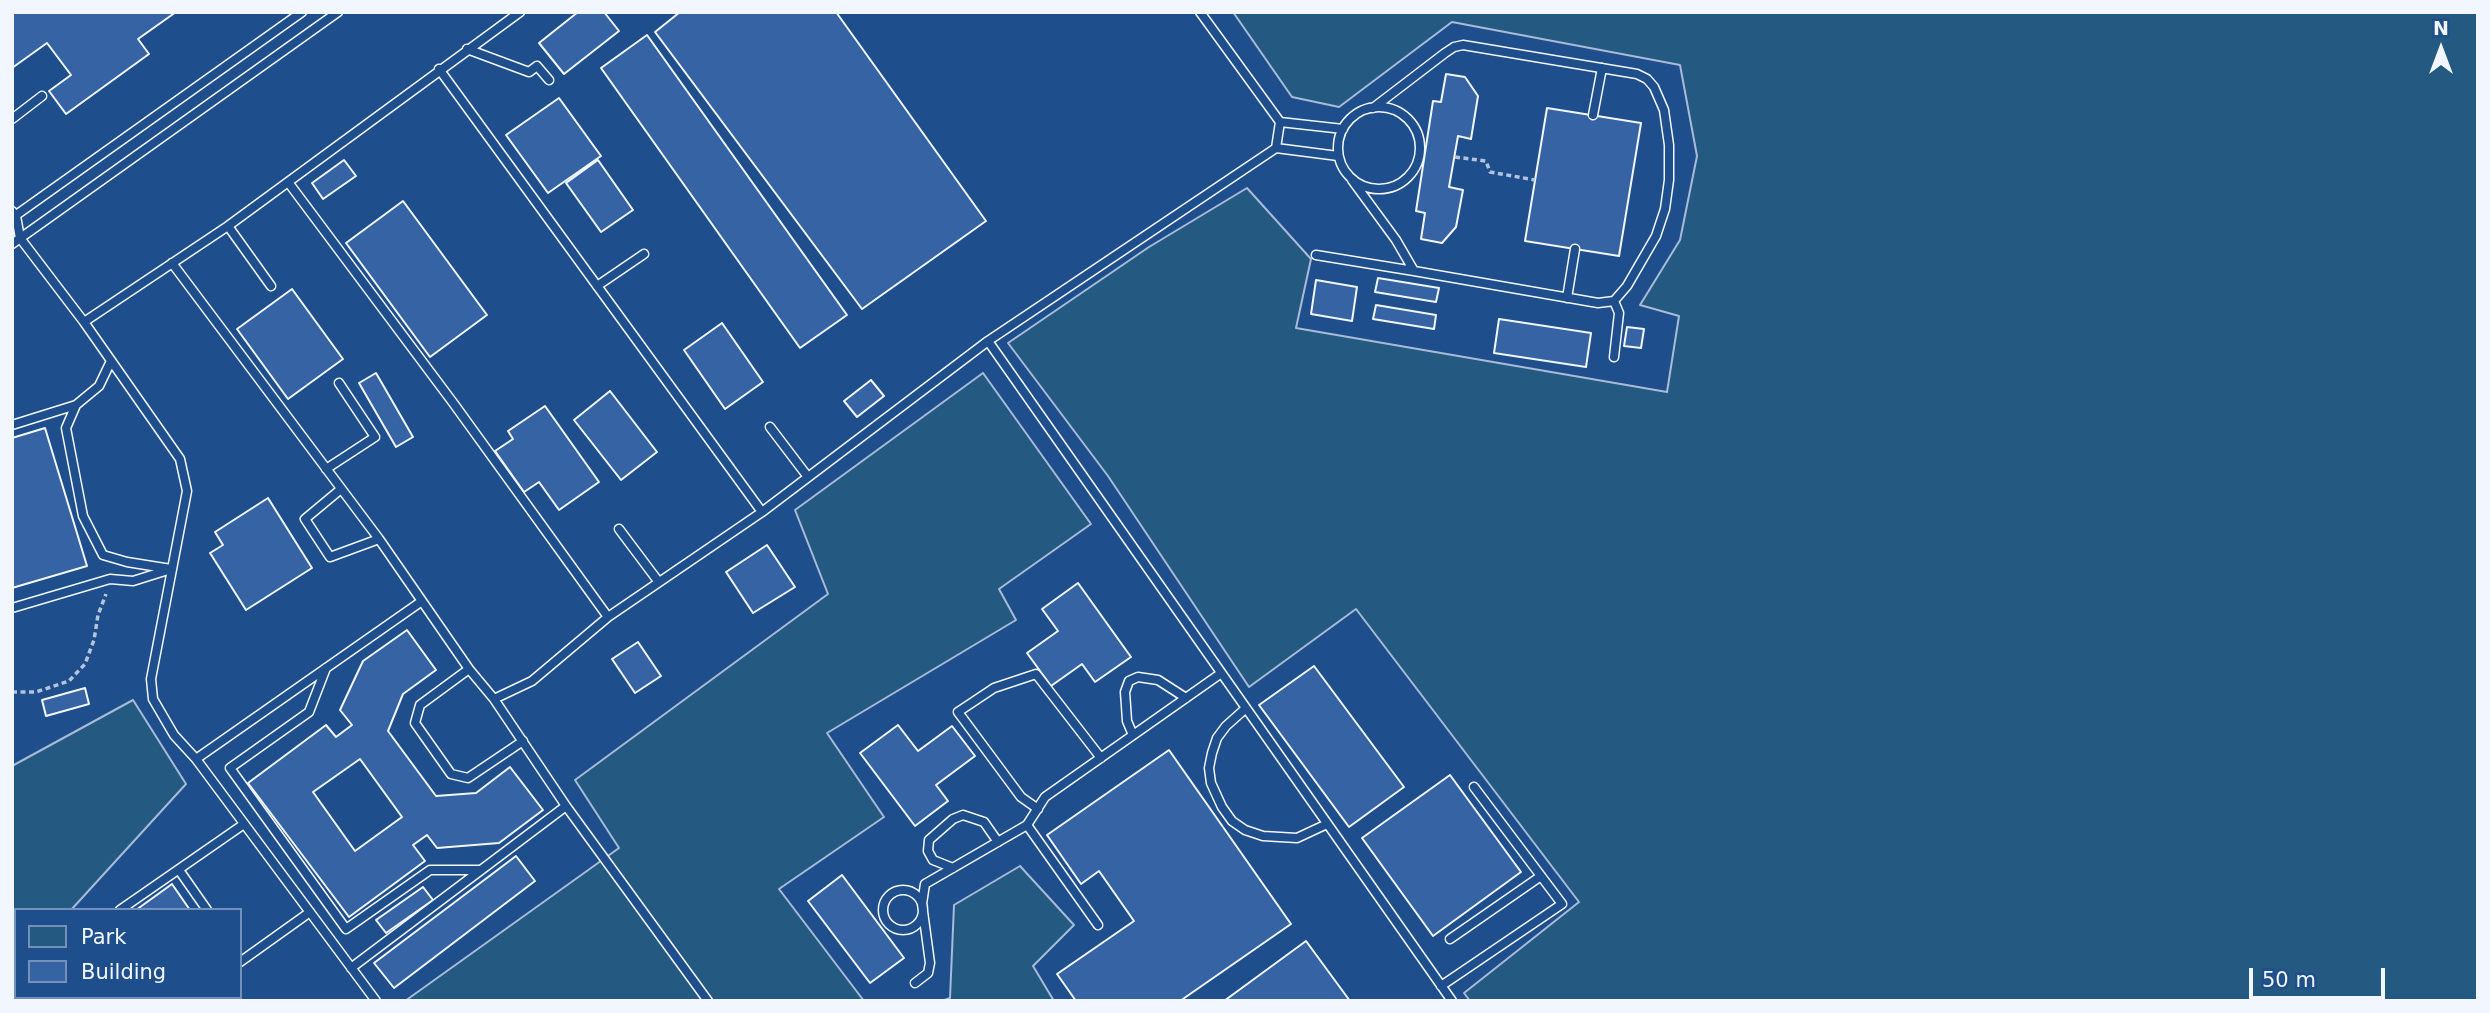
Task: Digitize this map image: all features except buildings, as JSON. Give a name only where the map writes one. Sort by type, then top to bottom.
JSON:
[{"type":"lane","points":[[302,12],[13,215],[20,238],[84,322],[180,459],[187,491],[151,679],[153,699],[174,735],[196,760],[373,1000]]},
{"type":"lane","points":[[12,244],[338,12]]},
{"type":"lane","points":[[84,322],[228,226],[520,12]]},
{"type":"lane","points":[[1200,12],[1280,122],[1276,148]]},
{"type":"lane","points":[[1316,255],[1598,303],[1614,301],[1627,286],[1656,236],[1665,209],[1669,180],[1669,145],[1664,110],[1654,87],[1647,79],[1637,74],[1463,45],[1445,53],[1373,108]]},
{"type":"lane","points":[[467,49],[529,72],[537,66],[549,80]]},
{"type":"lane","points":[[1594,115],[1602,68]]},
{"type":"lane","points":[[439,69],[762,512]]},
{"type":"lane","points":[[12,119],[42,96]]},
{"type":"lane","points":[[1352,180],[1364,187],[1377,189],[1391,187],[1413,172],[1419,160],[1420,146],[1410,121],[1387,108],[1361,111],[1350,119],[1343,129],[1338,142],[1338,156],[1343,169],[1396,240],[1414,271]]},
{"type":"lane","points":[[1280,122],[1343,129]]},
{"type":"lane","points":[[494,699],[532,681],[608,617],[762,512],[988,341],[1276,148],[1338,156]]},
{"type":"lane","points":[[288,182],[454,404],[608,617]]},
{"type":"lane","points":[[228,226],[271,286]]},
{"type":"lane","points":[[1567,298],[1575,249]]},
{"type":"lane","points":[[597,286],[644,254]]},
{"type":"lane","points":[[172,263],[379,539],[469,669],[494,699],[566,806],[708,1001]]},
{"type":"lane","points":[[1614,301],[1619,313],[1614,358]]},
{"type":"lane","points":[[988,341],[1451,1001]]},
{"type":"lane","points":[[12,425],[76,405],[99,386],[111,360]]},
{"type":"lane","points":[[326,469],[375,437],[339,383]]},
{"type":"lane","points":[[76,405],[66,428],[70,453],[83,516],[103,555],[171,569]]},
{"type":"lane","points":[[770,427],[808,477]]},
{"type":"lane","points":[[341,489],[305,519],[330,557],[379,539]]},
{"type":"lane","points":[[619,529],[658,581]]},
{"type":"lane","points":[[12,608],[110,579],[133,581],[171,569]]},
{"type":"lane","points":[[196,760],[422,601]]},
{"type":"lane","points":[[326,668],[309,712],[230,768],[346,929],[430,870],[481,870]]},
{"type":"lane","points":[[469,669],[420,705],[415,723],[452,774],[468,778],[523,741]]},
{"type":"lane","points":[[1038,809],[1021,797],[958,712],[994,688],[1036,674],[1101,758]]},
{"type":"lane","points":[[915,983],[928,973],[930,963],[922,904],[915,893],[902,890],[886,898],[883,905],[884,917],[893,927],[906,930],[918,923],[922,917],[922,904],[925,884],[1027,825],[1045,797],[1220,674]]},
{"type":"lane","points":[[1133,735],[1127,720],[1125,692],[1129,681],[1138,677],[1158,680],[1186,698]]},
{"type":"lane","points":[[1245,709],[1226,726],[1217,738],[1212,753],[1209,768],[1211,783],[1222,807],[1232,821],[1245,830],[1263,836],[1297,838],[1326,824]]},
{"type":"lane","points":[[1441,986],[1562,904],[1474,787]]},
{"type":"lane","points":[[351,968],[566,806]]},
{"type":"lane","points":[[954,868],[933,860],[928,851],[929,839],[954,819],[963,815],[984,822],[998,842]]},
{"type":"lane","points":[[123,908],[244,824]]},
{"type":"lane","points":[[1027,825],[1098,925]]},
{"type":"lane","points":[[179,870],[205,908]]},
{"type":"lane","points":[[1450,939],[1541,876]]},
{"type":"lane","points":[[242,959],[310,912]]},
{"type":"path","points":[[1455,156],[1486,161],[1490,172],[1535,180]]},
{"type":"path","points":[[12,692],[36,692],[69,681],[85,664],[110,579]]},
{"type":"green space","points":[[1233,12],[2478,12],[2478,1001],[1470,1001],[1464,993],[1579,902],[1356,609],[1249,687],[1108,476],[1008,343],[1149,247],[1247,188],[1311,259],[1296,328],[1667,392],[1679,316],[1640,305],[1680,240],[1697,156],[1680,65],[1452,22],[1339,107],[1292,97]]},
{"type":"green space","points":[[983,373],[1091,524],[999,589],[1016,620],[827,733],[884,817],[779,889],[864,1001],[405,1001],[619,848],[575,780],[828,594],[795,510]]},
{"type":"green space","points":[[133,700],[186,784],[73,908],[14,908],[14,986],[12,983],[12,766]]},
{"type":"green space","points":[[1020,866],[1074,925],[1033,966],[1054,1001],[942,1001],[950,998],[954,905]]}]
